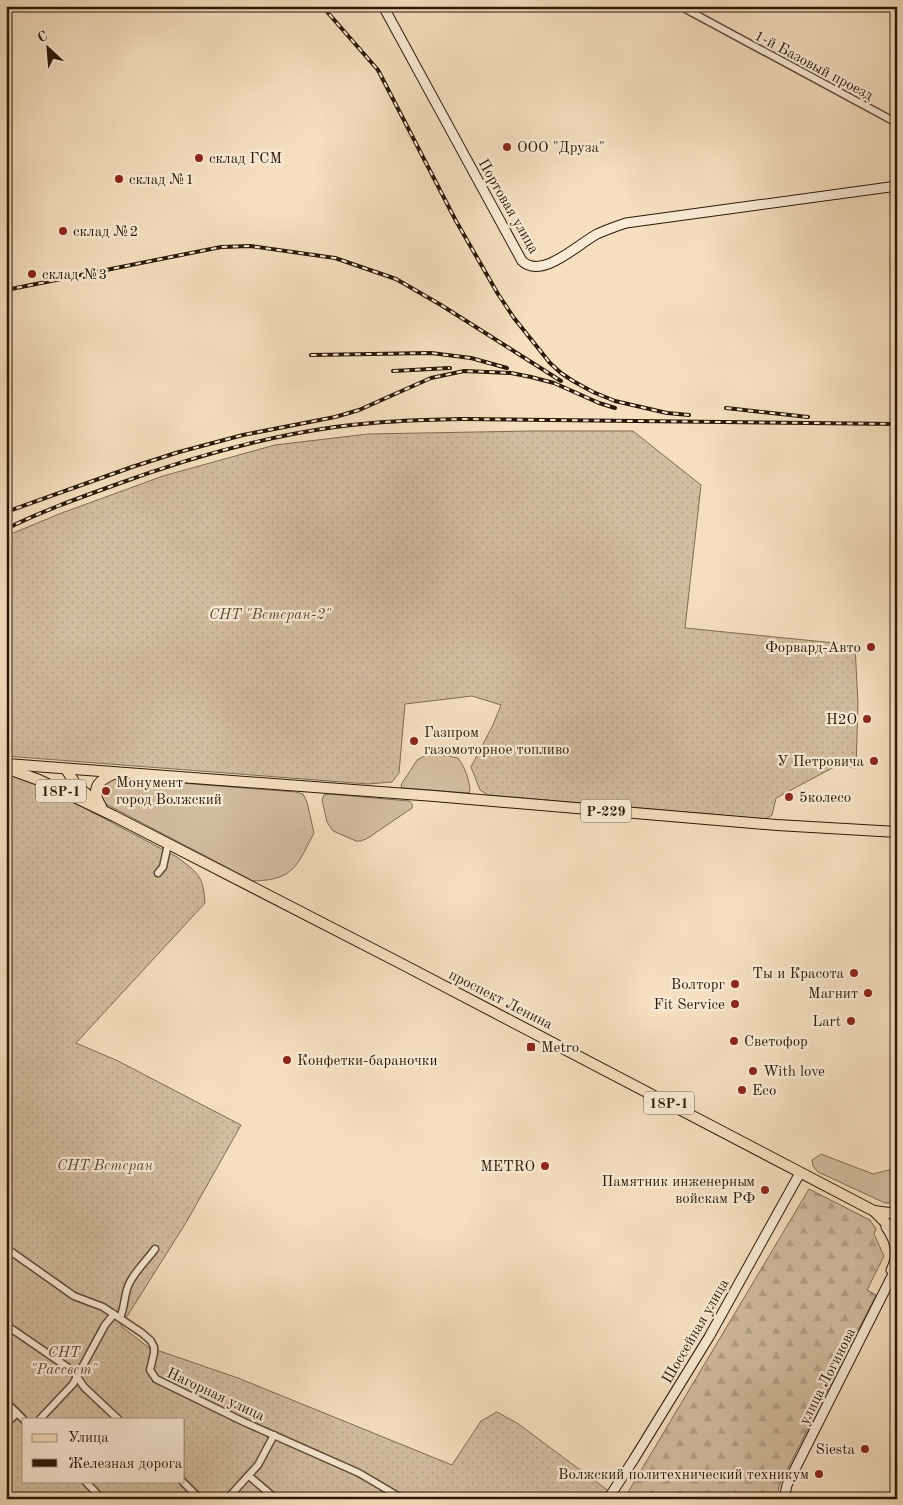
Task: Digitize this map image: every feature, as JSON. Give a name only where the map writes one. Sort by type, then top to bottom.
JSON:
[{"type":"main road","name":"Р-229","points":[[6,764],[68,773],[118,772],[777,825],[897,832]]},
{"type":"main road","name":"проспект Ленина","points":[[6,768],[39,780],[114,816],[874,1211],[897,1234]]},
{"type":"main road","points":[[100,805],[96,792],[99,783],[102,779],[118,772]]},
{"type":"main road","points":[[68,773],[59,780],[63,788],[73,797]]},
{"type":"main road","name":"проспект Ленина","points":[[68,773],[76,786],[114,816]]},
{"type":"main road","name":"проспект Ленина","points":[[874,1211],[897,1214]]},
{"type":"street","name":"Портовая улица","points":[[383,6],[522,261],[531,267],[552,263],[598,234],[626,223],[897,186]]},
{"type":"street","name":"1-й Базовый проезд","points":[[680,6],[897,124]]},
{"type":"street","points":[[693,13],[697,6]]},
{"type":"street","points":[[158,873],[163,867],[168,844]]},
{"type":"street","name":"Шоссейная улица","points":[[608,1499],[709,1337],[800,1173]]},
{"type":"street","points":[[874,1211],[897,1209]]},
{"type":"street","points":[[874,1211],[893,1238],[896,1250],[896,1259],[888,1277],[887,1287]]},
{"type":"street","name":"Нагорная улица","points":[[6,1248],[74,1296],[103,1307],[142,1333],[153,1344],[154,1353],[150,1370],[156,1379],[244,1422],[359,1473],[402,1499]]},
{"type":"street","points":[[41,1418],[74,1384],[105,1324],[117,1316],[124,1308],[129,1283],[156,1249]]},
{"type":"street","name":"улица Логинова","points":[[784,1499],[787,1485],[897,1266]]},
{"type":"street","points":[[6,1325],[73,1371],[84,1387],[117,1418]]},
{"type":"street","points":[[6,1402],[22,1418]]},
{"type":"street","points":[[6,1424],[17,1413]]},
{"type":"street","points":[[227,1499],[258,1465],[274,1435]]},
{"type":"street","points":[[249,1476],[276,1499]]},
{"type":"street","points":[[86,1482],[102,1499]]},
{"type":"street","points":[[183,1482],[200,1499]]},
{"type":"green space","name":"СНТ \"Ветеран-2\"","points":[[633,431],[701,485],[685,628],[855,645],[858,704],[856,768],[836,766],[776,798],[772,815],[766,819],[488,795],[480,790],[471,767],[493,725],[501,705],[472,696],[405,704],[399,773],[392,782],[368,784],[6,756],[6,536],[59,514],[163,476],[275,445],[368,434]]},
{"type":"green space","points":[[426,755],[445,755],[458,758],[468,777],[469,793],[402,788],[401,785],[417,760]]},
{"type":"green space","points":[[6,772],[41,785],[177,857],[195,871],[203,886],[205,903],[76,1043],[118,1061],[241,1125],[187,1221],[121,1326],[148,1347],[238,1378],[452,1465],[481,1421],[497,1412],[517,1423],[610,1492],[605,1499],[6,1499]]},
{"type":"green space","points":[[115,778],[296,792],[303,794],[307,802],[314,833],[293,869],[278,878],[253,881],[104,803],[100,792],[101,786]]},
{"type":"green space","points":[[324,795],[409,801],[412,804],[412,808],[368,838],[356,841],[333,831],[327,822],[322,800]]},
{"type":"green space","points":[[821,1154],[873,1174],[897,1168],[897,1192],[890,1203],[885,1203],[818,1172],[813,1166],[812,1160]]},
{"type":"green space","points":[[809,1189],[870,1220],[876,1229],[874,1234],[884,1256],[867,1290],[876,1295],[779,1486],[777,1499],[624,1499]]},
{"type":"railway","points":[[322,6],[378,70],[456,221],[498,294],[514,318],[550,363],[573,381],[615,401],[667,413],[689,415]]},
{"type":"railway","points":[[6,290],[221,247],[250,246],[335,258],[396,279],[441,305],[561,381]]},
{"type":"railway","points":[[311,355],[431,353],[471,358],[507,368]]},
{"type":"railway","points":[[393,371],[450,368]]},
{"type":"railway","points":[[6,512],[179,452],[243,435],[335,417],[359,410],[431,378],[464,371],[511,373],[531,377],[554,383],[615,408]]},
{"type":"railway","points":[[726,408],[808,417]]},
{"type":"railway","points":[[6,529],[72,501],[194,458],[249,443],[351,425],[463,419],[897,424]]},
{"type":"place","name":"ООО \"Друза\"","points":[[507,147]]},
{"type":"place","name":"склад ГСМ","points":[[199,158]]},
{"type":"place","name":"склад №1","points":[[119,179]]},
{"type":"place","name":"склад №2","points":[[63,231]]},
{"type":"place","name":"склад №3","points":[[32,274]]},
{"type":"place","name":"Форвард-Авто","points":[[871,647]]},
{"type":"place","name":"H2O","points":[[867,719]]},
{"type":"place","name":"Газпром газомоторное топливо","points":[[414,741]]},
{"type":"place","name":"У Петровича","points":[[874,761]]},
{"type":"place","name":"Монумент город Волжский","points":[[106,791]]},
{"type":"place","name":"5колесо","points":[[789,797]]},
{"type":"place","name":"Ты и Красота","points":[[854,973]]},
{"type":"place","name":"Волторг","points":[[735,984]]},
{"type":"place","name":"Магнит","points":[[868,993]]},
{"type":"place","name":"Fit Service","points":[[735,1004]]},
{"type":"place","name":"Lart","points":[[851,1021]]},
{"type":"place","name":"Светофор","points":[[734,1041]]},
{"type":"place","name":"Metro","points":[[531,1047]]},
{"type":"place","name":"Конфетки-бараночки","points":[[287,1060]]},
{"type":"place","name":"With love","points":[[753,1071]]},
{"type":"place","name":"Eco","points":[[742,1090]]},
{"type":"place","name":"METRO","points":[[545,1166]]},
{"type":"place","name":"Памятник инженерным войскам РФ","points":[[765,1190]]},
{"type":"place","name":"Siesta","points":[[865,1449]]},
{"type":"place","name":"Волжский политехнический техникум","points":[[819,1474]]},
{"type":"park label","name":"СНТ Ветеран","points":[[105,1165]]},
{"type":"park label","name":"СНТ \"Рассвет\"","points":[[64,1360]]}]
